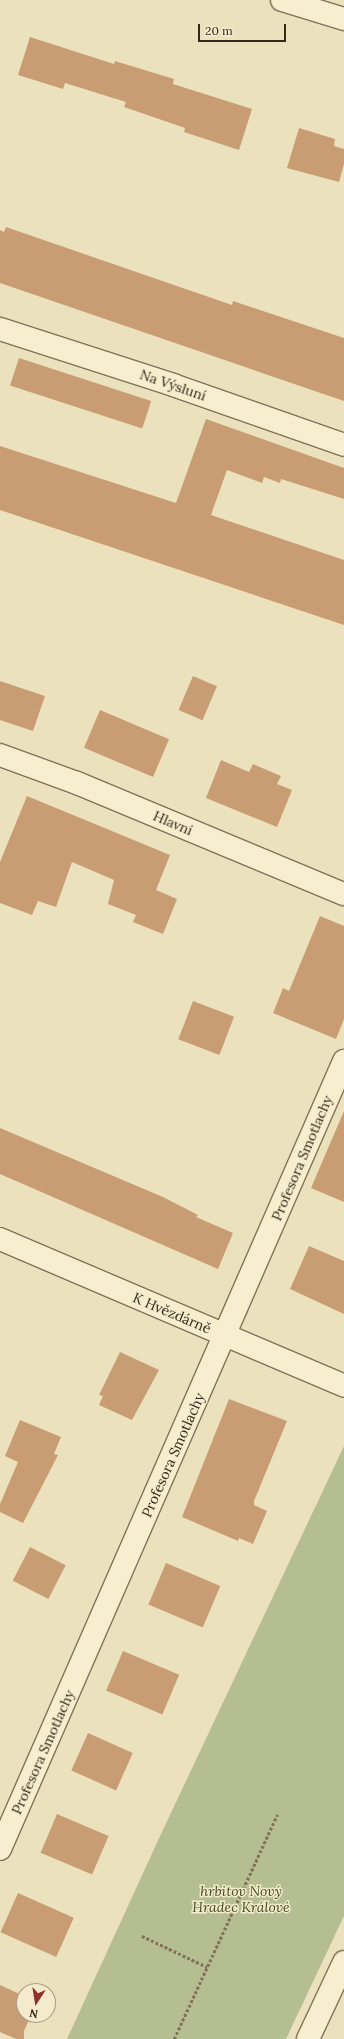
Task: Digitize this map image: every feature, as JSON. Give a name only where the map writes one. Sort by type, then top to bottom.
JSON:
[{"type":"street","points":[[282,0],[344,19]]},
{"type":"street","name":"Na Výsluní","points":[[0,329],[173,385],[344,445]]},
{"type":"street","name":"Hlavní","points":[[0,755],[77,783],[344,894]]},
{"type":"street","name":"Profesora Smotlachy","points":[[0,1849],[344,1061]]},
{"type":"street","name":"K Hvězdárně","points":[[0,1238],[344,1386]]},
{"type":"street","points":[[308,2039],[344,1962]]},
{"type":"path","points":[[174,2039],[277,1815]]},
{"type":"path","points":[[142,1936],[207,1967]]},
{"type":"green space","name":"hrbitov Nový Hradec Králové","points":[[344,1446],[344,1916],[286,2039],[67,2039],[161,1834]]},
{"type":"building","points":[[30,37],[114,64],[115,61],[174,79],[173,84],[252,109],[239,150],[184,132],[185,128],[124,107],[126,102],[65,83],[63,89],[18,75]]},
{"type":"building","points":[[299,128],[335,139],[334,146],[344,149],[344,164],[339,182],[287,168]]},
{"type":"building","points":[[6,227],[232,305],[233,301],[344,338],[344,401],[0,283],[0,230],[4,232]]},
{"type":"building","points":[[19,358],[151,401],[142,429],[10,386]]},
{"type":"building","points":[[206,419],[344,468],[344,499],[281,479],[280,483],[264,477],[262,483],[227,470],[211,515],[344,560],[344,625],[0,510],[0,446],[176,503]]},
{"type":"building","points":[[193,676],[217,686],[202,720],[179,710]]},
{"type":"building","points":[[0,681],[45,696],[33,731],[0,720]]},
{"type":"building","points":[[100,710],[169,739],[153,777],[84,748]]},
{"type":"building","points":[[221,760],[249,772],[253,764],[281,776],[277,784],[292,790],[277,827],[206,798]]},
{"type":"building","points":[[27,796],[170,855],[156,890],[177,899],[163,934],[133,922],[136,915],[108,904],[114,880],[72,862],[56,907],[38,901],[32,915],[0,903],[0,862]]},
{"type":"building","points":[[320,916],[344,926],[344,1019],[336,1039],[273,1013],[283,988],[289,991]]},
{"type":"building","points":[[193,1001],[234,1017],[219,1055],[178,1039]]},
{"type":"building","points":[[344,1111],[344,1202],[311,1188]]},
{"type":"building","points":[[0,1128],[163,1197],[198,1215],[196,1217],[233,1233],[218,1269],[0,1174]]},
{"type":"building","points":[[309,1246],[344,1261],[344,1314],[290,1289]]},
{"type":"building","points":[[120,1352],[159,1370],[132,1420],[99,1405],[103,1396],[99,1395]]},
{"type":"building","points":[[229,1399],[287,1421],[254,1501],[254,1505],[267,1511],[253,1544],[239,1538],[238,1541],[182,1517]]},
{"type":"building","points":[[20,1420],[61,1437],[54,1454],[58,1455],[23,1523],[0,1512],[0,1504],[18,1462],[5,1456]]},
{"type":"building","points":[[30,1547],[66,1565],[48,1599],[13,1581]]},
{"type":"building","points":[[166,1563],[220,1586],[203,1627],[148,1604]]},
{"type":"building","points":[[123,1651],[179,1675],[162,1714],[106,1691]]},
{"type":"building","points":[[88,1733],[133,1753],[116,1790],[71,1770]]},
{"type":"building","points":[[57,1814],[109,1836],[92,1875],[41,1853]]},
{"type":"building","points":[[18,1893],[74,1918],[56,1957],[1,1932]]},
{"type":"building","points":[[0,1985],[16,1992],[16,2023],[28,2023],[24,2031],[24,2039],[16,2039],[0,2032]]}]
